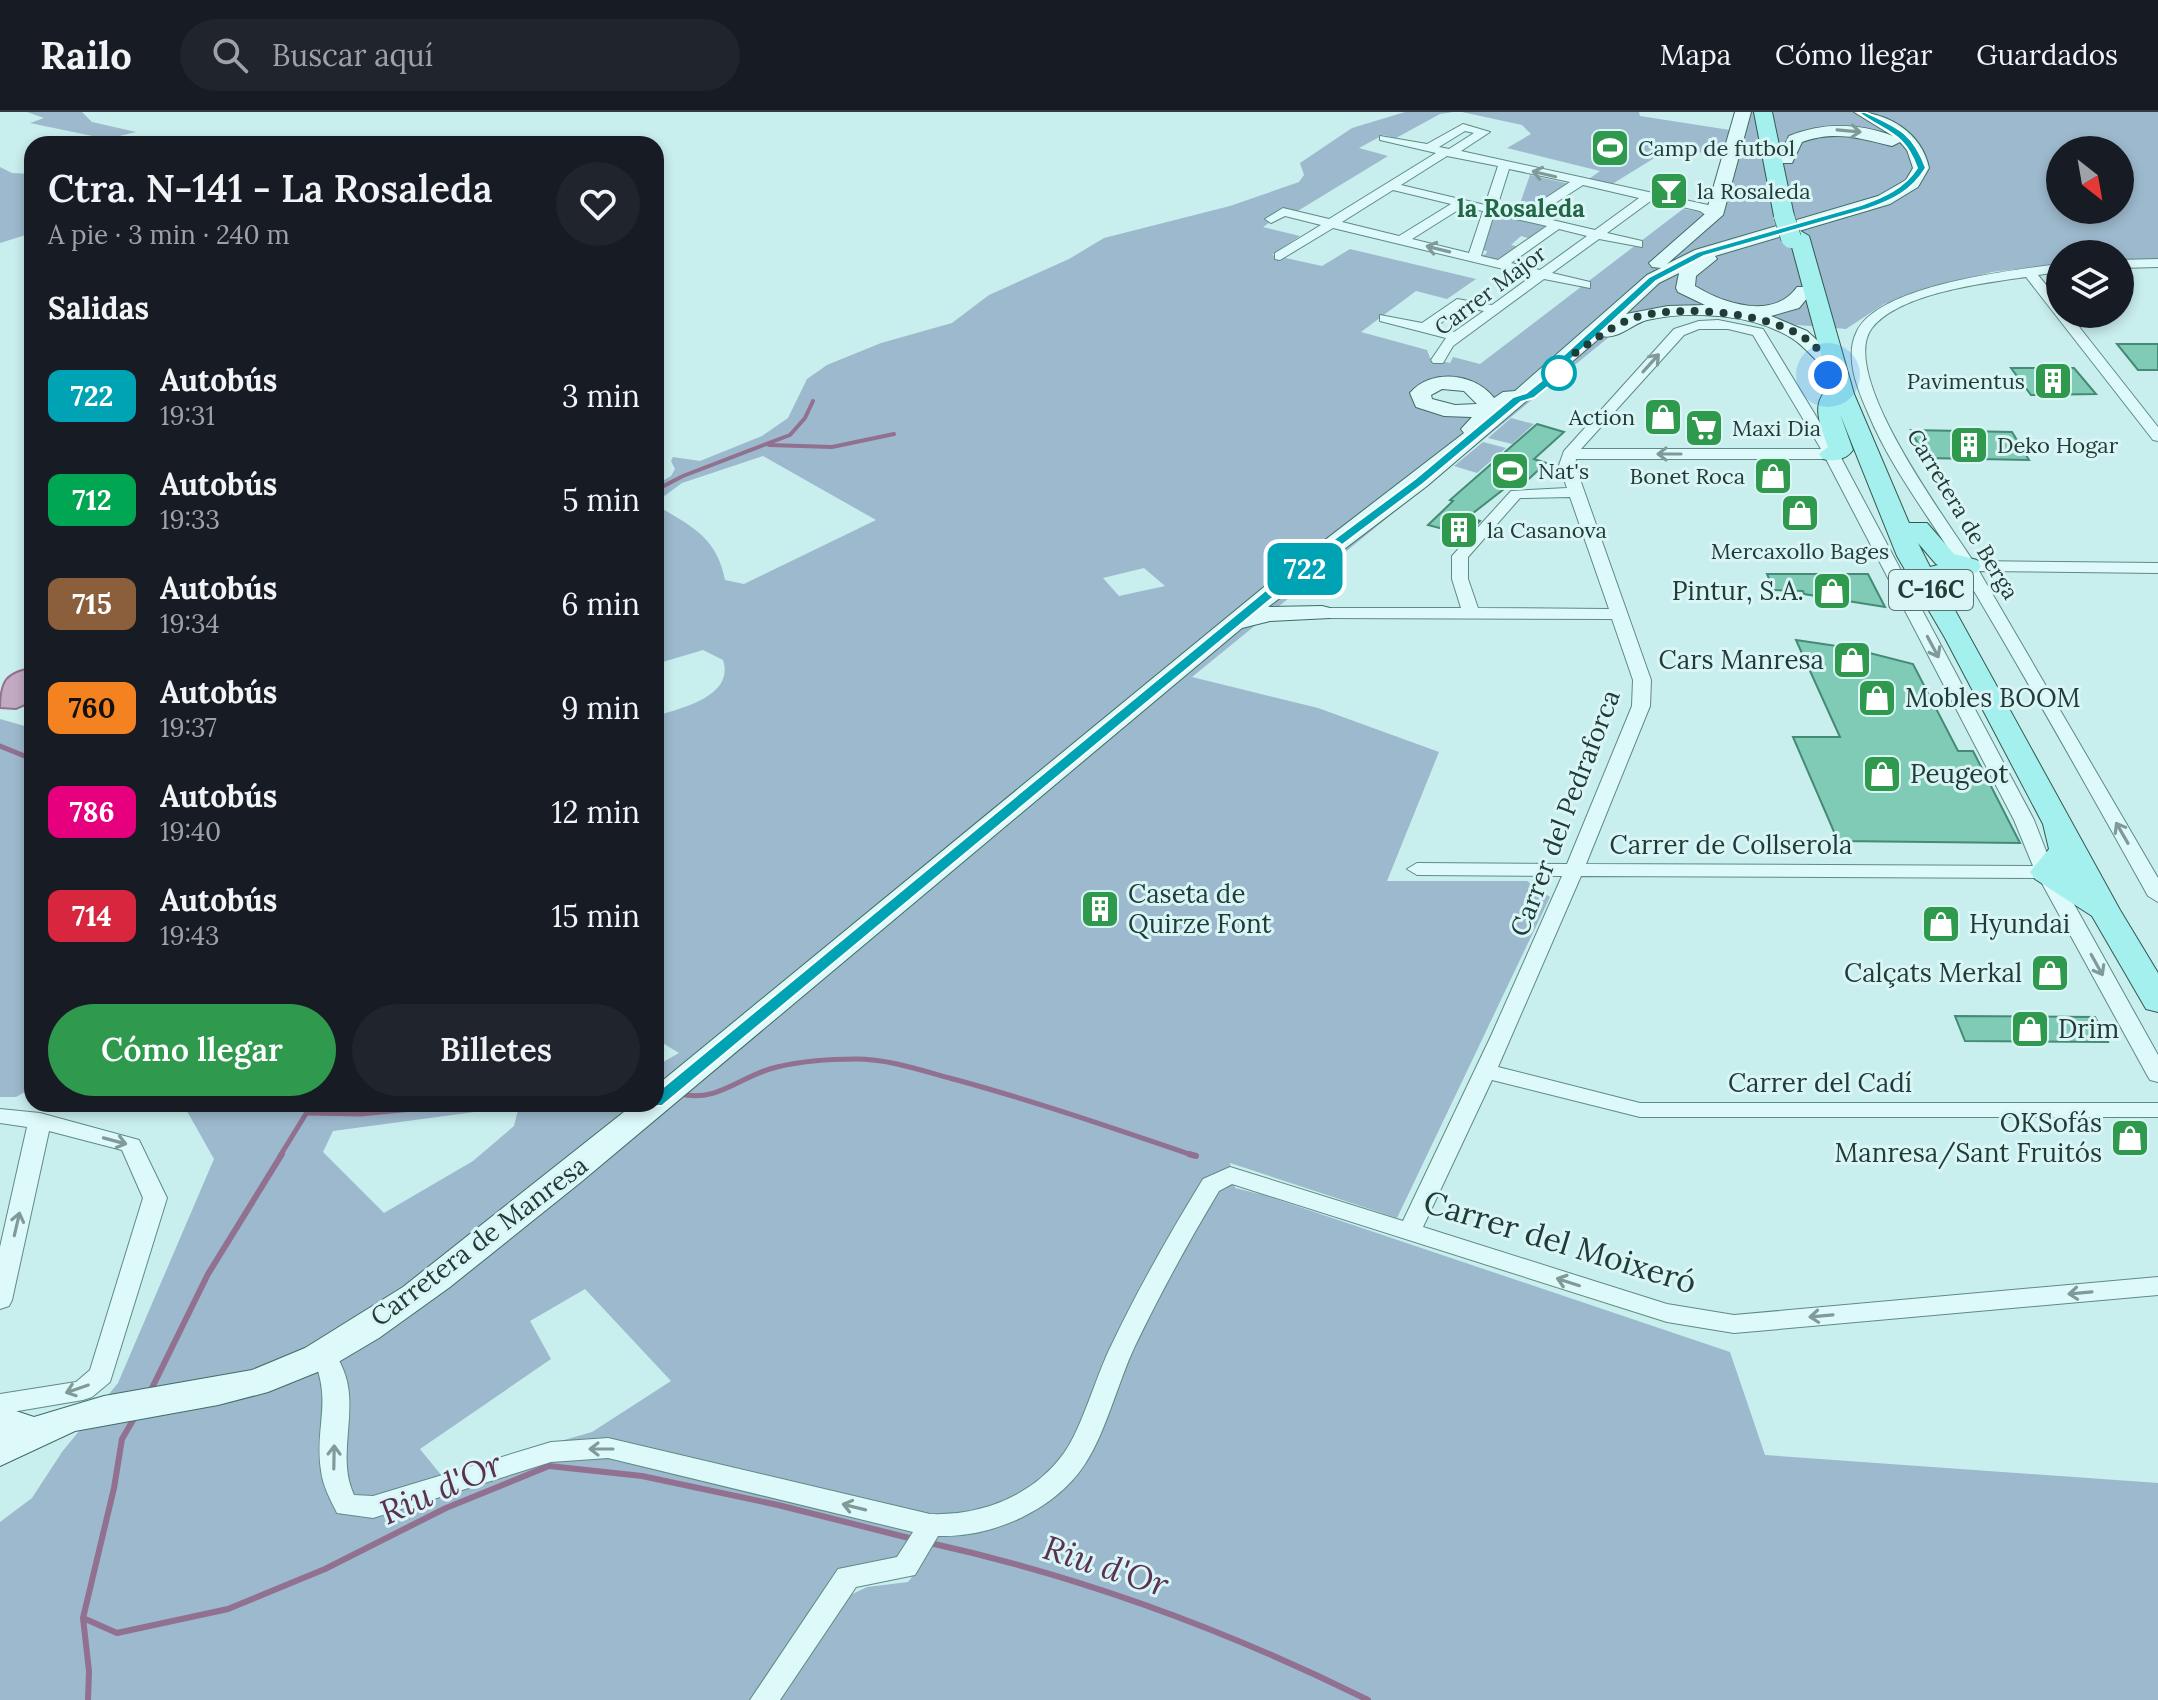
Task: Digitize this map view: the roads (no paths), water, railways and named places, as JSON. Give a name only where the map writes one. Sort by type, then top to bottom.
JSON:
[{"type":"main road","points":[[1428,398],[1463,412],[1475,393],[1523,370],[1653,268],[1708,212],[1726,181],[1743,112]]},
{"type":"main road","points":[[1765,112],[1796,225],[1804,291],[1834,394],[1855,445],[1876,475]]},
{"type":"main road","name":"C-16C","points":[[1777,112],[1796,225],[1843,394],[1910,556],[2059,807],[2158,964]]},
{"type":"main road","points":[[1567,358],[1653,279],[1701,254],[1864,207],[1892,196],[1912,183],[1921,168],[1913,145],[1893,129],[1862,112]]},
{"type":"main road","points":[[1653,268],[1732,237],[1876,197],[1901,181],[1910,165],[1906,151],[1891,141],[1866,133],[1830,129],[1810,132],[1795,139],[1786,160]]},
{"type":"main road","name":"C-16C","points":[[1796,225],[1854,395],[1876,448],[2059,807],[2065,875]]},
{"type":"main road","points":[[1754,238],[1720,252],[1687,274],[1685,288],[1714,304],[1745,310],[1791,305],[1804,291]]},
{"type":"main road","points":[[1428,398],[1436,384],[1502,402],[1530,379],[1629,319],[1659,312],[1701,310],[1775,323],[1799,334],[1823,356]]},
{"type":"main road","name":"Carretera de Manresa","points":[[664,1095],[1231,625],[1297,576],[1438,455],[1567,358]]},
{"type":"main road","points":[[1438,360],[1475,393]]},
{"type":"main road","points":[[1428,398],[1438,379],[1438,360]]},
{"type":"main road","points":[[1272,592],[1279,579],[1301,557],[1438,455],[1475,393]]},
{"type":"main road","points":[[1831,454],[1841,450],[1828,415],[1834,394]]},
{"type":"main road","points":[[1428,398],[1446,420],[1438,455]]},
{"type":"main road","points":[[1918,528],[1945,559],[1968,566]]},
{"type":"main road","points":[[1959,638],[1955,619],[1930,575],[1968,566]]},
{"type":"main road","points":[[1297,576],[1287,591],[1296,602],[1322,613]]},
{"type":"main road","points":[[1231,625],[1269,614],[1322,613]]},
{"type":"main road","points":[[2065,875],[2104,910],[2158,1001]]},
{"type":"main road","points":[[2065,875],[2104,886],[2158,985]]},
{"type":"main road","name":"Carretera de Manresa","points":[[36,1432],[83,1414],[205,1396],[256,1382],[323,1353],[417,1295],[644,1112]]},
{"type":"main road","points":[[0,1424],[13,1424],[36,1432]]},
{"type":"main road","points":[[0,1452],[36,1432]]},
{"type":"street","points":[[1280,256],[1484,132],[1463,127],[1429,148]]},
{"type":"street","points":[[1384,138],[1708,212]]},
{"type":"street","points":[[1474,258],[1504,165]]},
{"type":"street","points":[[1524,218],[1579,182]]},
{"type":"street","points":[[1394,187],[1638,244]]},
{"type":"street","name":"Carrer Major","points":[[1438,360],[1447,344],[1456,337],[1648,197]]},
{"type":"street","points":[[1402,240],[1461,203]]},
{"type":"street","points":[[1271,219],[1283,212],[1585,285]]},
{"type":"street","points":[[1500,265],[1557,225]]},
{"type":"street","points":[[2134,264],[2158,263]]},
{"type":"street","name":"Carretera de Berga","points":[[2046,270],[1932,292],[1887,310],[1866,327],[1859,353],[1865,386],[1904,469],[1968,566],[2151,871],[2158,896]]},
{"type":"street","points":[[2029,272],[2046,294]]},
{"type":"street","points":[[1424,328],[1462,302],[1494,309]]},
{"type":"street","points":[[1385,318],[1456,337]]},
{"type":"street","points":[[1569,454],[1679,332],[1710,323],[1736,325],[1758,332],[1831,454],[2017,806],[2065,875],[2158,1075]]},
{"type":"street","points":[[2073,328],[2158,437]]},
{"type":"street","points":[[1569,454],[1831,454]]},
{"type":"street","name":"Carrer del Pedraforca","points":[[1410,1230],[1487,1072],[1576,870],[1641,706],[1642,680],[1567,465],[1569,454]]},
{"type":"street","points":[[1469,607],[1460,579],[1460,556],[1516,494],[1577,492]]},
{"type":"street","points":[[1968,566],[2158,568]]},
{"type":"street","points":[[1322,613],[1469,607],[1618,614]]},
{"type":"street","name":"Carrer de Collserola","points":[[1417,869],[2065,875]]},
{"type":"street","name":"Carrer del Cadí","points":[[1487,1072],[1640,1110],[2158,1110]]},
{"type":"street","points":[[0,1116],[40,1121],[131,1145],[155,1198],[101,1375],[83,1390],[0,1404]]},
{"type":"street","points":[[0,1300],[40,1121]]},
{"type":"street","name":"Carrer del Moixeró","points":[[929,1527],[955,1526],[1010,1512],[1048,1487],[1075,1458],[1130,1333],[1199,1205],[1211,1185],[1230,1177],[1410,1230],[1667,1313],[1734,1324],[2158,1286]]},
{"type":"street","points":[[323,1353],[331,1364],[339,1394],[333,1452],[334,1487],[346,1505],[373,1507],[551,1452],[608,1448],[929,1527],[912,1560],[897,1569],[848,1577],[764,1700]]},
{"type":"waterway","points":[[664,486],[790,435],[805,418],[813,401]]},
{"type":"waterway","points":[[769,445],[832,447],[894,434]]},
{"type":"waterway","name":"Riu d'Or","points":[[0,746],[24,756]]},
{"type":"waterway","points":[[680,1094],[707,1095],[764,1071],[796,1063],[846,1059],[881,1061],[1017,1097],[1189,1154]]},
{"type":"waterway","name":"Riu d'Or","points":[[280,1156],[307,1112]]},
{"type":"waterway","points":[[308,1113],[381,1112]]},
{"type":"waterway","name":"Riu d'Or","points":[[150,1392],[208,1274],[282,1154]]},
{"type":"waterway","points":[[1189,1154],[1196,1156]]},
{"type":"waterway","points":[[1189,1154],[1195,1156]]},
{"type":"waterway","name":"Riu d'Or","points":[[83,1618],[114,1488],[122,1439],[136,1415]]},
{"type":"waterway","name":"Riu d'Or","points":[[83,1618],[117,1633],[228,1609],[325,1569],[446,1508],[549,1466],[642,1476],[778,1505],[913,1539]]},
{"type":"waterway","name":"Riu d'Or","points":[[930,1543],[1044,1572],[1154,1608],[1262,1651],[1368,1700]]},
{"type":"waterway","points":[[83,1618],[89,1671],[88,1700]]},
{"type":"place","name":"Camp de futbol","points":[[1610,148]]},
{"type":"place","name":"la Rosaleda","points":[[1669,191]]},
{"type":"place","name":"Pavimentus","points":[[2053,381]]},
{"type":"place","name":"Action","points":[[1663,417]]},
{"type":"place","name":"Maxi Dia","points":[[1704,428]]},
{"type":"place","name":"Deko Hogar","points":[[1969,445]]},
{"type":"place","name":"Nat's","points":[[1510,471]]},
{"type":"place","name":"Bonet Roca","points":[[1773,476]]},
{"type":"place","name":"Mercaxollo Bages","points":[[1800,513]]},
{"type":"place","name":"la Casanova","points":[[1459,530]]},
{"type":"place","name":"Pintur, S.A.","points":[[1832,591]]},
{"type":"place","name":"Cars Manresa","points":[[1852,660]]},
{"type":"place","name":"Mobles BOOM","points":[[1877,698]]},
{"type":"place","name":"Peugeot","points":[[1882,774]]},
{"type":"place","name":"Caseta de Quirze Font","points":[[1100,909]]},
{"type":"place","name":"Hyundai","points":[[1941,924]]},
{"type":"place","name":"Calçats Merkal","points":[[2050,973]]},
{"type":"place","name":"Drim","points":[[2030,1029]]},
{"type":"place","name":"OKSofás Manresa/Sant Fruitós","points":[[2130,1138]]},
{"type":"district","name":"la Rosaleda","points":[[1521,209]]}]
